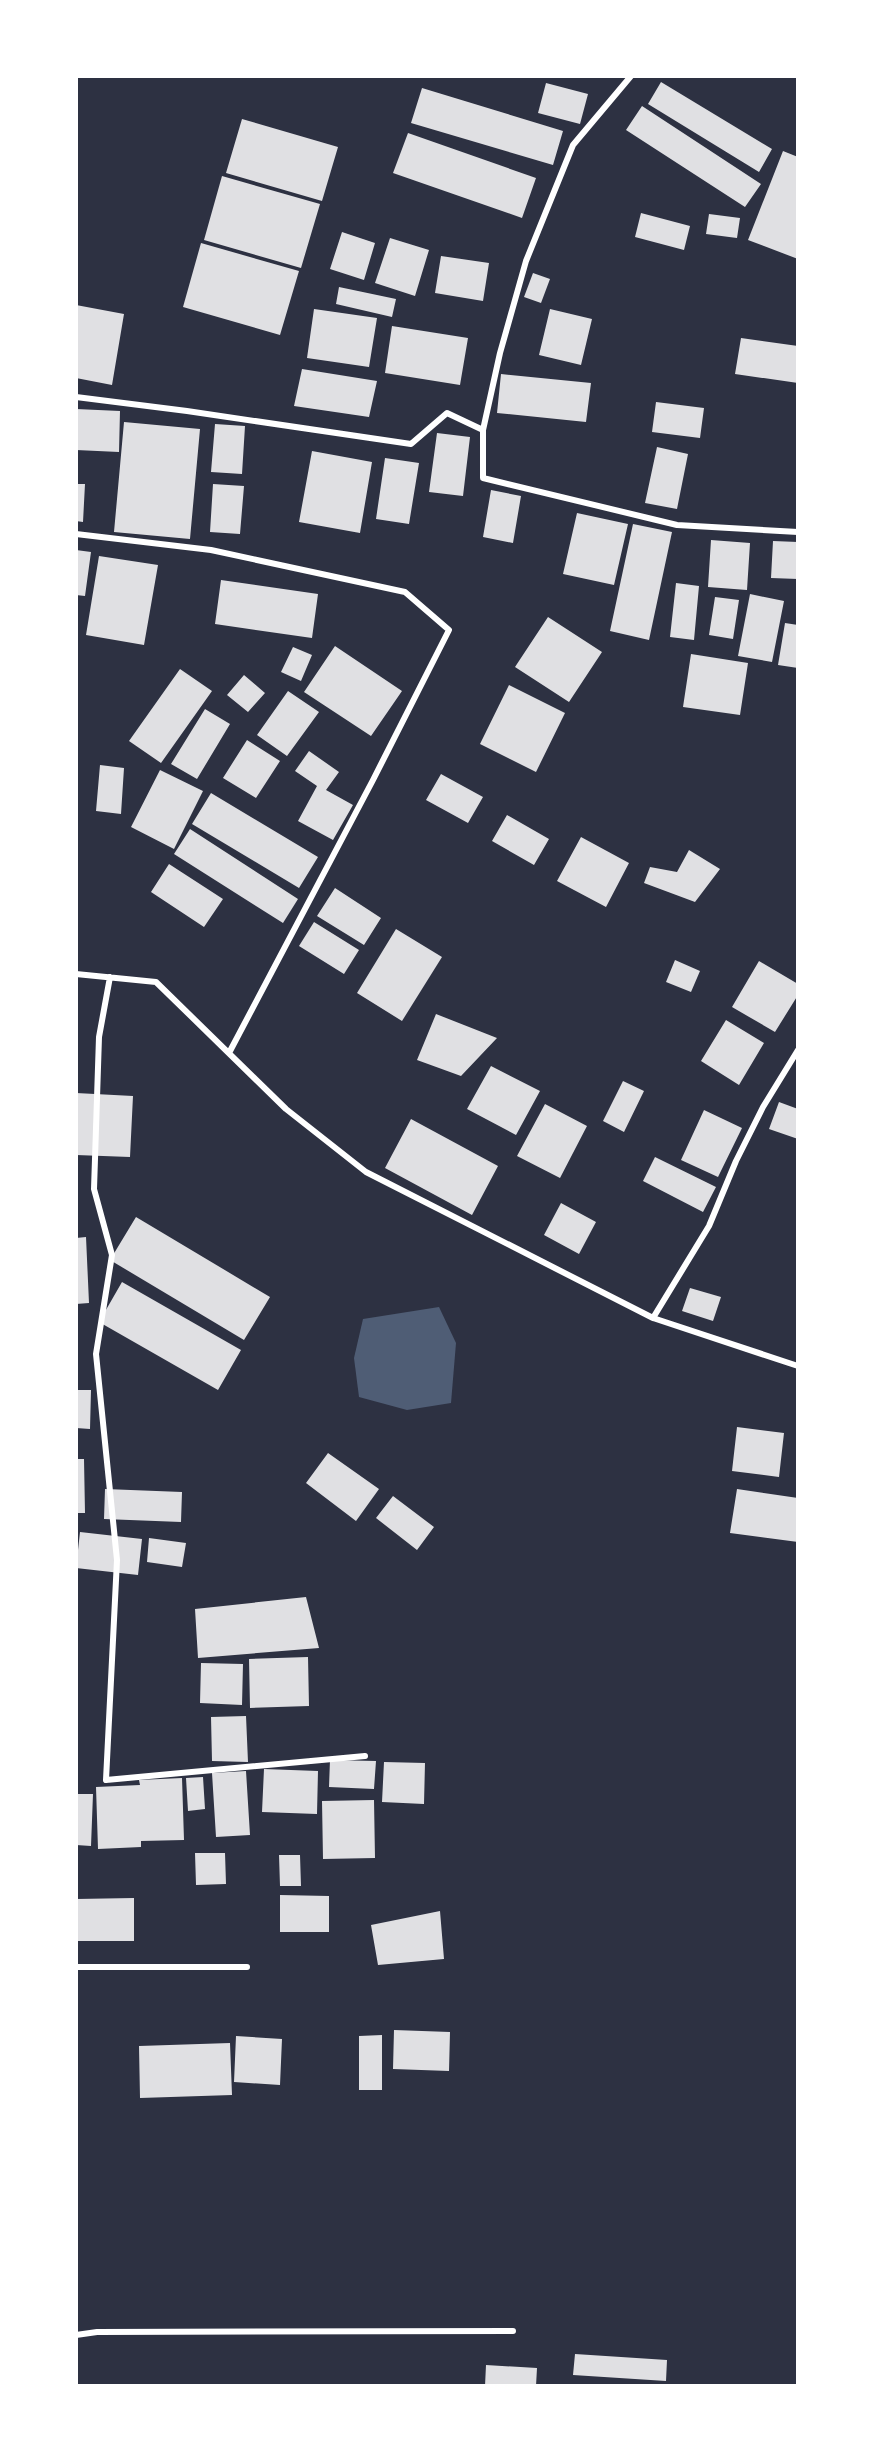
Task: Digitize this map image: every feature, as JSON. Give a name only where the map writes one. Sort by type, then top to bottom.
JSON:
[{"type":"street","points":[[631,76],[573,145],[526,261],[500,353],[483,430],[483,478],[677,525],[784,529],[798,532]]},
{"type":"street","points":[[76,397],[411,444],[447,413],[483,430]]},
{"type":"street","points":[[76,534],[211,550],[405,591],[449,630],[229,1053]]},
{"type":"street","points":[[76,974],[156,982],[286,1109],[366,1172],[653,1318],[798,1366]]},
{"type":"street","points":[[110,977],[99,1037],[94,1189],[112,1255],[96,1354],[117,1560],[106,1780],[365,1756]]},
{"type":"street","points":[[653,1318],[709,1226],[736,1161],[763,1107],[798,1050]]},
{"type":"street","points":[[76,1967],[248,1967]]},
{"type":"street","points":[[76,2335],[97,2332],[513,2331]]},
{"type":"water","points":[[439,1307],[456,1343],[451,1403],[407,1410],[359,1397],[354,1358],[363,1319]]},
{"type":"building","points":[[661,82],[772,149],[759,172],[648,104]]},
{"type":"building","points":[[546,83],[588,94],[580,124],[538,113]]},
{"type":"building","points":[[422,88],[563,131],[553,165],[411,123]]},
{"type":"building","points":[[642,106],[761,184],[745,207],[626,130]]},
{"type":"building","points":[[242,119],[338,147],[322,201],[226,173]]},
{"type":"building","points":[[408,133],[536,178],[522,218],[393,173]]},
{"type":"building","points":[[783,151],[798,157],[798,259],[748,240]]},
{"type":"building","points":[[222,176],[320,204],[301,268],[204,240]]},
{"type":"building","points":[[641,213],[690,226],[684,250],[635,237]]},
{"type":"building","points":[[709,214],[740,218],[737,238],[706,234]]},
{"type":"building","points":[[342,232],[375,243],[364,280],[330,269]]},
{"type":"building","points":[[390,238],[429,250],[415,296],[375,283]]},
{"type":"building","points":[[201,243],[299,271],[280,335],[183,307]]},
{"type":"building","points":[[441,256],[489,263],[483,301],[435,293]]},
{"type":"building","points":[[533,273],[550,279],[541,303],[524,297]]},
{"type":"building","points":[[339,287],[396,299],[392,317],[336,304]]},
{"type":"building","points":[[76,305],[124,314],[112,385],[76,378]]},
{"type":"building","points":[[314,309],[377,318],[369,367],[307,358]]},
{"type":"building","points":[[550,309],[592,319],[581,365],[539,355]]},
{"type":"building","points":[[392,326],[468,338],[460,385],[385,373]]},
{"type":"building","points":[[741,338],[798,346],[798,383],[735,374]]},
{"type":"building","points":[[302,369],[377,381],[369,417],[294,406]]},
{"type":"building","points":[[501,374],[591,383],[586,422],[497,413]]},
{"type":"building","points":[[656,402],[704,408],[700,438],[652,432]]},
{"type":"building","points":[[76,409],[120,411],[119,452],[76,450]]},
{"type":"building","points":[[124,422],[200,429],[190,539],[114,532]]},
{"type":"building","points":[[215,424],[245,426],[242,474],[211,472]]},
{"type":"building","points":[[437,433],[470,437],[463,496],[429,492]]},
{"type":"building","points":[[657,447],[688,454],[677,509],[645,503]]},
{"type":"building","points":[[312,451],[372,462],[360,533],[299,522]]},
{"type":"building","points":[[385,458],[419,463],[409,524],[376,519]]},
{"type":"building","points":[[76,484],[85,484],[83,522],[76,521]]},
{"type":"building","points":[[213,484],[244,486],[240,534],[210,532]]},
{"type":"building","points":[[491,490],[521,496],[513,543],[483,537]]},
{"type":"building","points":[[577,513],[628,524],[614,585],[563,574]]},
{"type":"building","points":[[633,524],[672,532],[649,640],[610,631]]},
{"type":"building","points":[[711,540],[750,543],[747,590],[708,587]]},
{"type":"building","points":[[773,541],[798,542],[798,579],[771,578]]},
{"type":"building","points":[[76,550],[91,552],[85,596],[76,595]]},
{"type":"building","points":[[99,556],[158,565],[144,645],[86,635]]},
{"type":"building","points":[[221,580],[318,594],[312,638],[215,624]]},
{"type":"building","points":[[676,583],[699,586],[694,640],[670,637]]},
{"type":"building","points":[[750,594],[784,601],[772,662],[738,656]]},
{"type":"building","points":[[715,597],[739,600],[733,639],[709,635]]},
{"type":"building","points":[[548,617],[602,652],[569,702],[515,667]]},
{"type":"building","points":[[785,623],[798,625],[798,668],[778,665]]},
{"type":"building","points":[[335,646],[402,691],[371,736],[304,692]]},
{"type":"building","points":[[293,647],[312,655],[301,681],[281,672]]},
{"type":"building","points":[[691,654],[748,663],[740,715],[683,707]]},
{"type":"building","points":[[180,669],[212,691],[161,763],[129,741]]},
{"type":"building","points":[[244,675],[265,693],[248,712],[227,695]]},
{"type":"building","points":[[509,685],[565,713],[536,772],[480,744]]},
{"type":"building","points":[[288,691],[319,712],[287,756],[257,735]]},
{"type":"building","points":[[205,709],[230,724],[197,779],[171,764]]},
{"type":"building","points":[[247,740],[280,761],[256,798],[223,778]]},
{"type":"building","points":[[309,751],[339,772],[326,790],[353,805],[333,840],[298,821],[317,786],[295,771]]},
{"type":"building","points":[[100,765],[124,768],[121,814],[96,811]]},
{"type":"building","points":[[160,770],[203,791],[174,849],[131,827]]},
{"type":"building","points":[[441,774],[483,797],[468,823],[426,800]]},
{"type":"building","points":[[211,793],[318,857],[299,888],[192,824]]},
{"type":"building","points":[[507,815],[549,839],[534,865],[492,841]]},
{"type":"building","points":[[190,829],[298,899],[283,923],[174,854]]},
{"type":"building","points":[[581,837],[629,863],[606,907],[557,881]]},
{"type":"building","points":[[689,850],[720,869],[695,902],[644,883],[650,867],[677,872]]},
{"type":"building","points":[[169,864],[223,899],[204,927],[151,892]]},
{"type":"building","points":[[335,888],[381,918],[364,945],[317,916]]},
{"type":"building","points":[[314,922],[359,950],[344,974],[299,946]]},
{"type":"building","points":[[396,929],[442,957],[402,1021],[357,993]]},
{"type":"building","points":[[675,960],[700,971],[691,992],[666,982]]},
{"type":"building","points":[[759,961],[798,984],[798,995],[775,1032],[732,1007]]},
{"type":"building","points":[[436,1014],[497,1038],[461,1076],[417,1060]]},
{"type":"building","points":[[726,1020],[764,1043],[739,1085],[701,1061]]},
{"type":"building","points":[[491,1066],[540,1091],[516,1135],[467,1109]]},
{"type":"building","points":[[623,1081],[644,1091],[624,1132],[603,1121]]},
{"type":"building","points":[[76,1093],[133,1096],[130,1157],[76,1155]]},
{"type":"building","points":[[779,1102],[798,1109],[798,1139],[769,1129]]},
{"type":"building","points":[[545,1104],[587,1126],[560,1178],[517,1156]]},
{"type":"building","points":[[704,1110],[742,1128],[718,1177],[681,1160]]},
{"type":"building","points":[[411,1119],[498,1166],[472,1215],[385,1168]]},
{"type":"building","points":[[655,1157],[716,1187],[703,1212],[643,1181]]},
{"type":"building","points":[[561,1203],[596,1222],[579,1254],[544,1235]]},
{"type":"building","points":[[136,1217],[270,1297],[244,1340],[110,1260]]},
{"type":"building","points":[[86,1237],[89,1303],[76,1304],[76,1238]]},
{"type":"building","points":[[122,1282],[241,1350],[218,1390],[99,1322]]},
{"type":"building","points":[[690,1288],[721,1297],[713,1321],[682,1311]]},
{"type":"building","points":[[76,1390],[91,1390],[90,1429],[76,1428]]},
{"type":"building","points":[[737,1427],[784,1433],[779,1477],[732,1471]]},
{"type":"building","points":[[328,1453],[379,1489],[356,1521],[306,1483]]},
{"type":"building","points":[[76,1459],[84,1459],[85,1513],[76,1513]]},
{"type":"building","points":[[105,1489],[182,1492],[181,1522],[104,1519]]},
{"type":"building","points":[[737,1489],[798,1498],[798,1542],[730,1533]]},
{"type":"building","points":[[393,1496],[434,1527],[417,1550],[376,1518]]},
{"type":"building","points":[[80,1532],[142,1539],[138,1575],[76,1568]]},
{"type":"building","points":[[149,1538],[186,1543],[182,1567],[147,1562]]},
{"type":"building","points":[[306,1597],[319,1648],[198,1658],[195,1609]]},
{"type":"building","points":[[308,1657],[309,1706],[250,1708],[249,1659]]},
{"type":"building","points":[[201,1663],[243,1664],[242,1705],[200,1703]]},
{"type":"building","points":[[246,1716],[248,1762],[212,1761],[211,1717]]},
{"type":"building","points":[[330,1760],[376,1761],[374,1789],[329,1787]]},
{"type":"building","points":[[384,1762],[425,1763],[424,1804],[382,1802]]},
{"type":"building","points":[[264,1769],[318,1771],[317,1814],[262,1812]]},
{"type":"building","points":[[246,1771],[250,1835],[216,1837],[212,1773]]},
{"type":"building","points":[[203,1777],[205,1809],[188,1811],[186,1778]]},
{"type":"building","points":[[182,1778],[184,1840],[141,1841],[141,1847],[98,1849],[96,1787],[140,1785],[139,1780]]},
{"type":"building","points":[[76,1794],[93,1794],[91,1846],[76,1845]]},
{"type":"building","points":[[374,1800],[375,1858],[323,1859],[322,1801]]},
{"type":"building","points":[[195,1853],[225,1853],[226,1884],[196,1885]]},
{"type":"building","points":[[279,1855],[300,1855],[301,1886],[280,1886]]},
{"type":"building","points":[[280,1895],[329,1896],[329,1932],[280,1932]]},
{"type":"building","points":[[134,1898],[134,1941],[76,1941],[76,1899]]},
{"type":"building","points":[[440,1911],[444,1959],[378,1965],[371,1925]]},
{"type":"building","points":[[394,2030],[450,2032],[449,2071],[393,2069]]},
{"type":"building","points":[[382,2035],[382,2090],[359,2090],[359,2036]]},
{"type":"building","points":[[236,2036],[282,2039],[280,2085],[234,2082]]},
{"type":"building","points":[[230,2043],[232,2095],[140,2098],[139,2046]]},
{"type":"building","points":[[575,2354],[667,2360],[666,2381],[573,2375]]},
{"type":"building","points":[[486,2365],[537,2368],[536,2386],[485,2386]]}]
